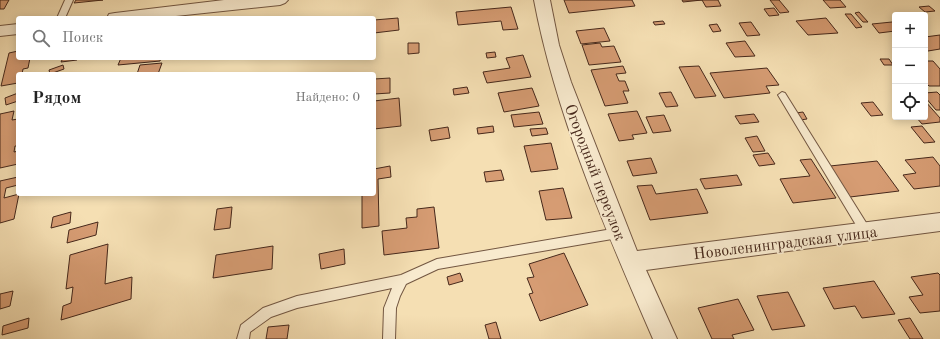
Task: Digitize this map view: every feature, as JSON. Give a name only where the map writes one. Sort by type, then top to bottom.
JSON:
[{"type":"street","points":[[132,16],[280,0]]},
{"type":"street","name":"Огородный переулок","points":[[542,0],[551,45],[562,82],[618,233],[665,339]]},
{"type":"street","points":[[0,31],[16,29]]},
{"type":"street","name":"Новоленинградская улица","points":[[631,262],[940,222]]},
{"type":"lane","points":[[62,16],[69,0]]},
{"type":"lane","points":[[782,95],[817,156],[866,232]]},
{"type":"lane","points":[[243,339],[245,329],[267,312],[297,302],[402,280],[437,264],[618,233]]},
{"type":"lane","points":[[389,339],[389,310],[393,296],[402,280]]},
{"type":"building","points":[[0,0],[9,0],[4,9],[0,9]]},
{"type":"building","points":[[76,0],[103,0],[74,3]]},
{"type":"building","points":[[564,0],[632,0],[635,6],[569,13]]},
{"type":"building","points":[[682,0],[702,0],[683,2]]},
{"type":"building","points":[[702,0],[718,0],[721,6],[706,7]]},
{"type":"building","points":[[770,0],[779,0],[789,12],[780,13]]},
{"type":"building","points":[[823,0],[840,0],[846,7],[830,8]]},
{"type":"building","points":[[929,6],[935,11],[925,12],[919,7]]},
{"type":"building","points":[[511,7],[518,29],[503,30],[501,21],[458,25],[456,12]]},
{"type":"building","points":[[774,8],[779,15],[769,16],[764,9]]},
{"type":"building","points":[[859,12],[868,22],[863,22],[855,13]]},
{"type":"building","points":[[845,14],[851,14],[862,27],[856,28]]},
{"type":"building","points":[[398,18],[399,30],[376,33],[376,20]]},
{"type":"building","points":[[826,18],[838,33],[808,35],[796,21]]},
{"type":"building","points":[[663,21],[665,24],[655,25],[653,22]]},
{"type":"building","points":[[751,22],[760,35],[747,36],[739,23]]},
{"type":"building","points":[[892,22],[892,31],[879,33],[872,24]]},
{"type":"building","points":[[717,24],[721,31],[713,32],[709,25]]},
{"type":"building","points":[[604,28],[610,41],[581,44],[576,31]]},
{"type":"building","points":[[940,35],[940,49],[928,51],[928,37]]},
{"type":"building","points":[[745,41],[755,56],[735,57],[726,43]]},
{"type":"building","points":[[408,43],[419,43],[419,53],[408,54]]},
{"type":"building","points":[[600,43],[602,47],[614,46],[621,62],[589,65],[582,45]]},
{"type":"building","points":[[16,51],[16,60],[30,60],[28,68],[23,69],[22,72],[16,72],[16,83],[1,86],[9,53]]},
{"type":"building","points":[[495,52],[496,57],[487,58],[486,53]]},
{"type":"building","points":[[523,55],[531,77],[487,83],[483,72],[510,68],[506,58]]},
{"type":"building","points":[[880,59],[889,59],[892,64],[892,65],[884,65]]},
{"type":"building","points":[[62,60],[77,60],[61,62]]},
{"type":"building","points":[[120,60],[160,60],[160,61],[118,65]]},
{"type":"building","points":[[928,61],[933,61],[940,69],[940,86],[929,86]]},
{"type":"building","points":[[162,63],[159,72],[138,72],[140,65]]},
{"type":"building","points":[[63,65],[64,69],[56,72],[50,72],[49,70]]},
{"type":"building","points":[[623,66],[626,73],[616,74],[619,81],[625,81],[629,91],[623,91],[628,103],[605,106],[591,70]]},
{"type":"building","points":[[699,66],[716,96],[695,98],[679,67]]},
{"type":"building","points":[[767,68],[779,85],[766,86],[770,93],[724,98],[710,73]]},
{"type":"building","points":[[390,78],[390,93],[376,94],[376,79]]},
{"type":"building","points":[[467,87],[469,93],[454,95],[453,89]]},
{"type":"building","points":[[532,88],[539,106],[504,112],[498,93]]},
{"type":"building","points":[[671,92],[678,106],[666,107],[659,93]]},
{"type":"building","points":[[937,92],[940,95],[940,110],[936,110],[928,101],[928,93]]},
{"type":"building","points":[[16,94],[16,102],[6,105],[5,98]]},
{"type":"building","points":[[399,98],[401,126],[376,129],[376,101]]},
{"type":"building","points":[[873,102],[883,115],[871,116],[861,103]]},
{"type":"building","points":[[928,104],[940,118],[940,122],[922,124],[919,120],[928,120]]},
{"type":"building","points":[[14,111],[12,120],[16,119],[16,146],[14,152],[16,152],[16,164],[0,168],[0,114]]},
{"type":"building","points":[[637,111],[647,133],[632,135],[634,139],[619,141],[608,114]]},
{"type":"building","points":[[539,112],[543,124],[514,127],[511,115]]},
{"type":"building","points":[[803,112],[807,119],[800,120],[796,113]]},
{"type":"building","points":[[754,114],[759,122],[740,124],[735,116]]},
{"type":"building","points":[[664,115],[671,131],[653,133],[646,117]]},
{"type":"building","points":[[493,126],[494,132],[478,134],[477,128]]},
{"type":"building","points":[[922,126],[935,142],[924,143],[911,127]]},
{"type":"building","points":[[448,127],[450,138],[431,141],[429,130]]},
{"type":"building","points":[[546,128],[548,134],[532,136],[530,129]]},
{"type":"building","points":[[757,136],[765,151],[753,152],[745,138]]},
{"type":"building","points":[[551,143],[558,169],[531,172],[524,146]]},
{"type":"building","points":[[768,153],[775,164],[759,166],[753,155]]},
{"type":"building","points":[[933,157],[940,166],[940,186],[914,189],[903,175],[916,173],[905,160]]},
{"type":"building","points":[[651,158],[657,173],[633,176],[627,161]]},
{"type":"building","points":[[811,159],[836,198],[793,203],[780,179],[810,176],[800,160]]},
{"type":"building","points":[[877,161],[899,191],[850,197],[830,166]]},
{"type":"building","points":[[390,166],[391,177],[378,179],[379,226],[362,228],[362,196],[376,196],[376,169]]},
{"type":"building","points":[[501,170],[504,180],[486,182],[484,172]]},
{"type":"building","points":[[737,175],[742,185],[705,189],[700,179]]},
{"type":"building","points":[[16,177],[16,186],[6,188],[4,198],[16,195],[19,196],[14,219],[0,223],[0,181]]},
{"type":"building","points":[[652,185],[656,194],[697,189],[708,213],[650,220],[637,186]]},
{"type":"building","points":[[563,188],[572,218],[546,220],[539,191]]},
{"type":"building","points":[[232,207],[230,228],[214,230],[217,209]]},
{"type":"building","points":[[434,207],[439,248],[384,255],[382,231],[407,228],[406,218],[417,217],[417,209]]},
{"type":"building","points":[[71,212],[70,223],[51,228],[53,217]]},
{"type":"building","points":[[98,222],[96,235],[67,243],[69,230]]},
{"type":"building","points":[[108,244],[105,284],[132,277],[131,299],[61,320],[63,306],[71,303],[73,287],[66,289],[70,255]]},
{"type":"building","points":[[273,246],[272,269],[213,278],[216,255]]},
{"type":"building","points":[[344,249],[345,264],[321,269],[319,254]]},
{"type":"building","points":[[564,253],[588,305],[540,321],[529,294],[533,293],[527,278],[534,277],[529,264]]},
{"type":"building","points":[[460,273],[463,281],[449,285],[447,277]]},
{"type":"building","points":[[938,273],[940,275],[940,311],[920,313],[909,297],[923,295],[911,277]]},
{"type":"building","points":[[874,281],[895,314],[862,318],[855,306],[834,309],[823,288]]},
{"type":"building","points":[[13,291],[10,306],[0,309],[0,294]]},
{"type":"building","points":[[788,292],[805,326],[772,330],[757,296]]},
{"type":"building","points":[[738,299],[754,330],[732,335],[734,339],[712,339],[698,308]]},
{"type":"building","points":[[29,318],[28,328],[2,335],[3,326]]},
{"type":"building","points":[[910,318],[923,339],[910,339],[898,320]]},
{"type":"building","points":[[496,322],[501,339],[489,339],[485,325]]},
{"type":"building","points":[[289,325],[287,339],[266,339],[268,327]]}]
